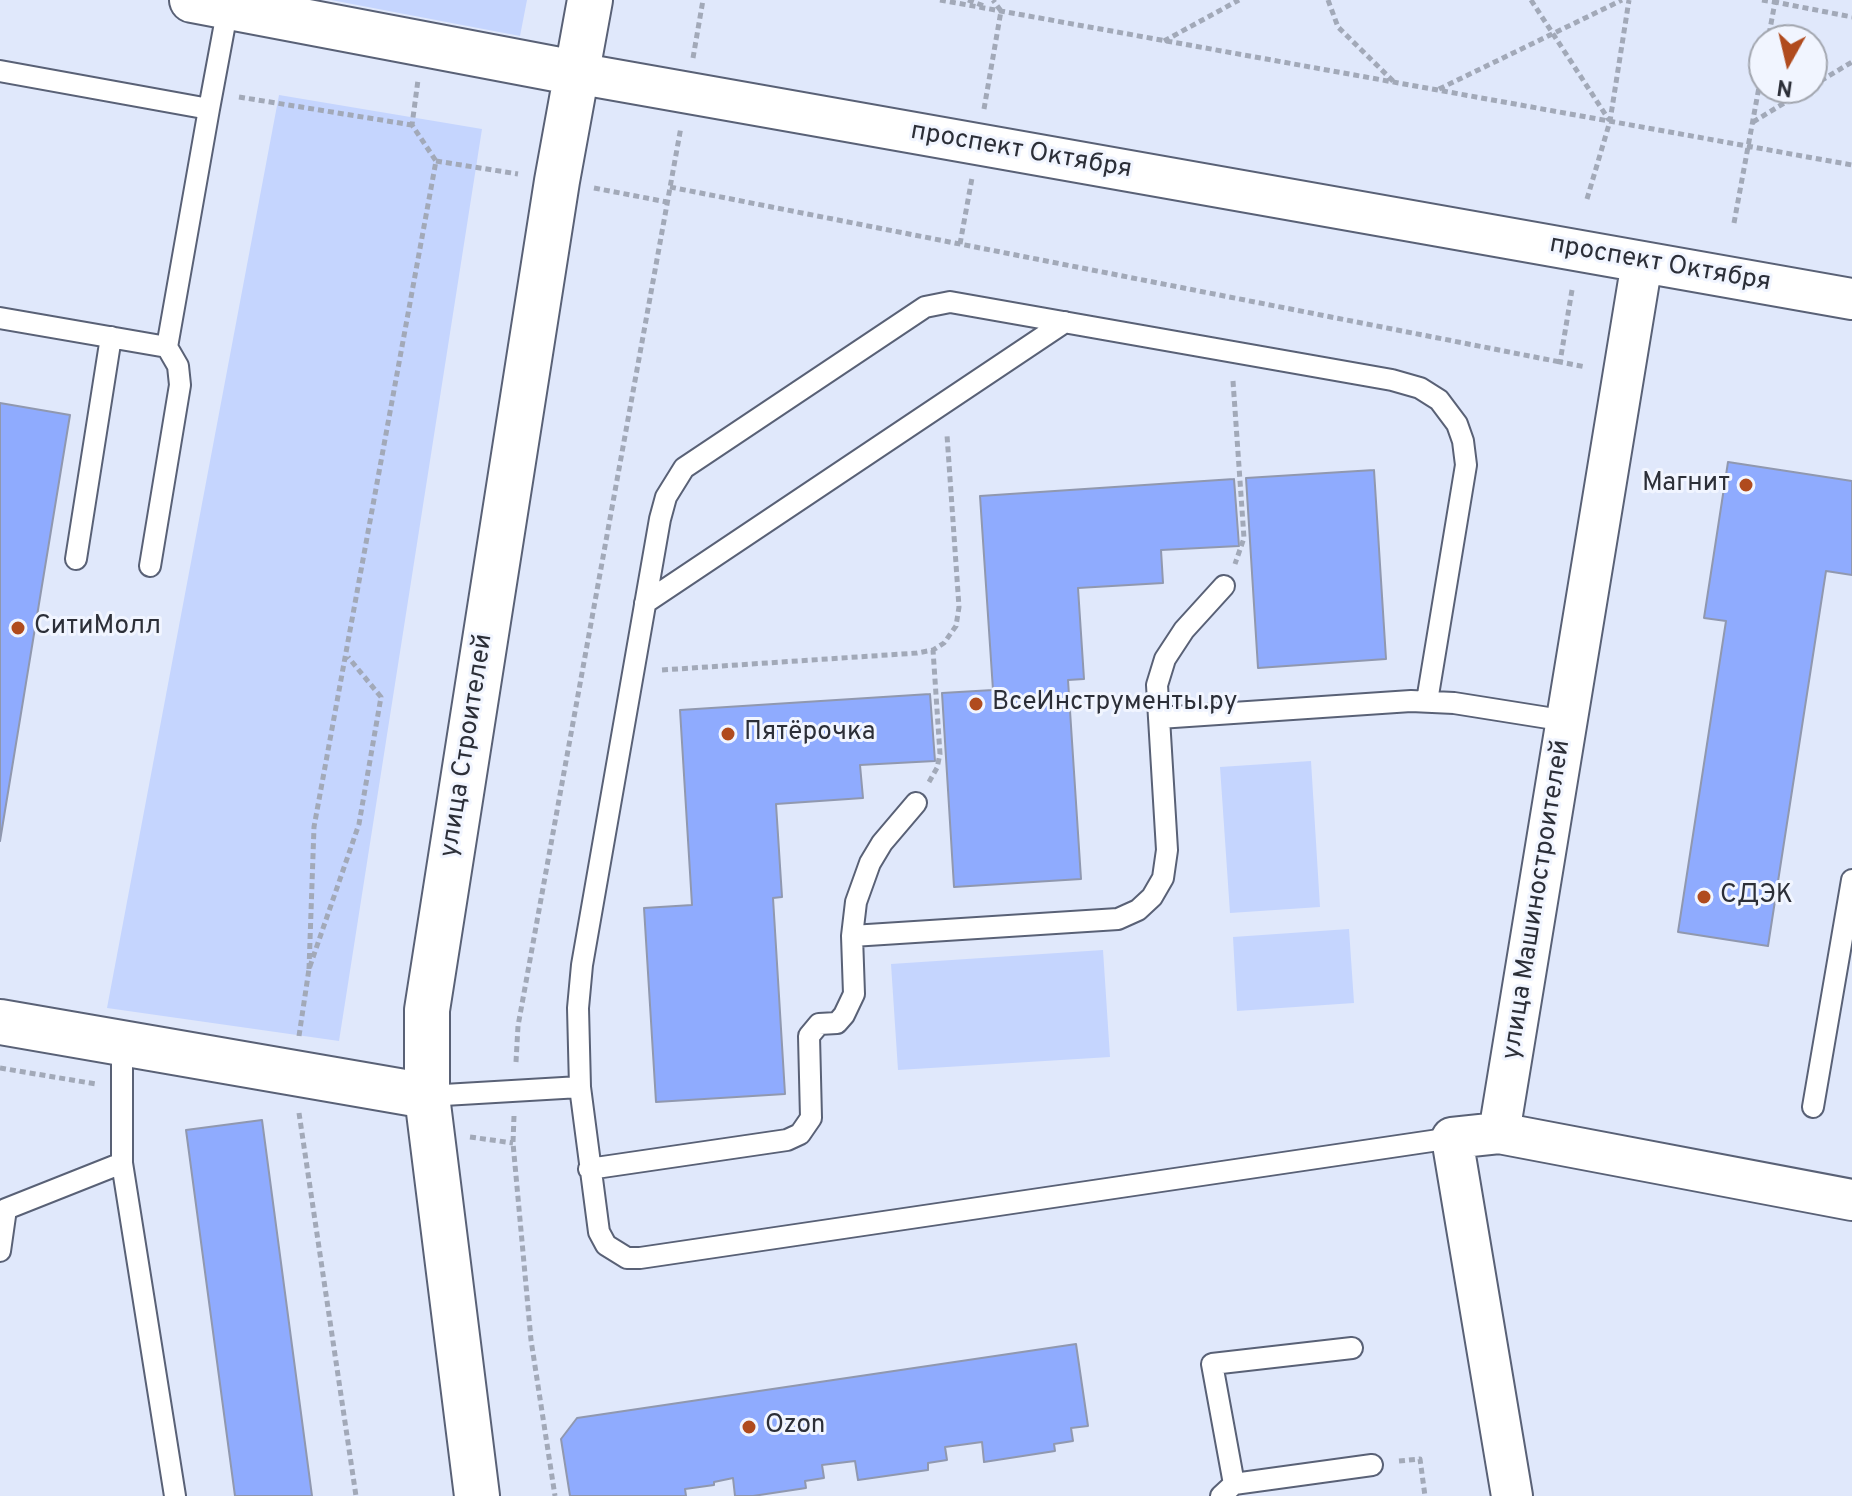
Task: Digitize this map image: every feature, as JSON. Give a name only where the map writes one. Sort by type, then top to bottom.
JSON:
[{"type":"street","name":"улица Строителей","points":[[477,1496],[427,1096],[427,1010],[552,212],[590,0]]},
{"type":"street","name":"проспект Октября","points":[[210,3],[576,73],[1852,299]]},
{"type":"street","name":"улица Машиностроителей","points":[[1499,1133],[1642,262]]},
{"type":"street","points":[[0,1022],[427,1096]]},
{"type":"street","points":[[1512,1496],[1452,1138],[1499,1133],[1852,1200]]},
{"type":"lane","points":[[150,566],[180,385],[178,366],[167,347],[211,101],[210,3]]},
{"type":"lane","points":[[0,71],[211,101]]},
{"type":"lane","points":[[1427,701],[1466,465],[1457,424],[1439,400],[1420,388],[1392,380],[950,302],[925,307],[684,468],[666,497],[580,976],[580,1087],[599,1232],[606,1245],[627,1258],[1452,1138]]},
{"type":"lane","points":[[0,318],[167,347]]},
{"type":"lane","points":[[645,603],[1065,322]]},
{"type":"lane","points":[[76,559],[111,337]]},
{"type":"lane","points":[[852,936],[1118,919],[1138,910],[1152,897],[1163,878],[1167,850],[1157,685],[1165,659],[1178,637],[1224,586]]},
{"type":"lane","points":[[1159,718],[1427,701],[1567,721]]},
{"type":"lane","points":[[589,1169],[787,1140],[800,1134],[811,1118],[809,1036],[819,1024],[837,1023],[854,994],[852,936],[856,902],[870,863],[882,843],[916,803]]},
{"type":"lane","points":[[1813,1107],[1852,880]]},
{"type":"lane","points":[[122,1044],[122,1163],[175,1496]]},
{"type":"lane","points":[[427,1096],[580,1087]]},
{"type":"lane","points":[[0,1251],[6,1209],[122,1163]]},
{"type":"lane","points":[[1352,1348],[1212,1364],[1227,1490],[1372,1465]]},
{"type":"path","points":[[555,1496],[531,1340],[513,1143],[518,1026],[703,0]]},
{"type":"path","points":[[940,0],[1852,165]]},
{"type":"path","points":[[968,0],[1001,11]]},
{"type":"path","points":[[993,0],[1001,11]]},
{"type":"path","points":[[1164,41],[1239,0]]},
{"type":"path","points":[[1328,0],[1338,27],[1394,82]]},
{"type":"path","points":[[1531,0],[1610,121]]},
{"type":"path","points":[[1437,90],[1622,0]]},
{"type":"path","points":[[1587,199],[1610,121],[1629,0]]},
{"type":"path","points":[[1762,0],[1852,17]]},
{"type":"path","points":[[1771,24],[1775,1]]},
{"type":"path","points":[[1828,76],[1852,62]]},
{"type":"path","points":[[356,1496],[293,1074],[309,969],[314,827],[436,161],[412,125],[419,72]]},
{"type":"path","points":[[211,101],[412,125]]},
{"type":"path","points":[[1734,223],[1756,104]]},
{"type":"path","points":[[1753,122],[1782,104]]},
{"type":"path","points":[[670,187],[1598,369]]},
{"type":"path","points":[[1560,362],[1572,290]]},
{"type":"path","points":[[1224,586],[1244,538],[1231,352]]},
{"type":"path","points":[[633,671],[917,653],[933,650],[951,636],[959,607],[945,402]]},
{"type":"path","points":[[916,803],[939,759],[933,650]]},
{"type":"path","points":[[309,969],[359,824],[381,697],[347,656]]},
{"type":"path","points":[[1372,1465],[1420,1459],[1425,1496]]},
{"type":"shaded area","points":[[331,0],[527,0],[520,36]]},
{"type":"shaded area","points":[[279,95],[482,129],[339,1041],[107,1008]]},
{"type":"shaded area","points":[[1311,761],[1320,907],[1230,913],[1220,767]]},
{"type":"shaded area","points":[[1349,929],[1354,1003],[1237,1011],[1233,937]]},
{"type":"shaded area","points":[[1103,950],[1110,1057],[898,1070],[891,964]]},
{"type":"building","name":"СитиМолл","points":[[0,403],[70,415],[0,841]]},
{"type":"building","points":[[1728,462],[1852,481],[1852,575],[1826,571],[1768,946],[1678,932],[1726,621],[1704,618]]},
{"type":"building","points":[[1374,470],[1386,659],[1258,668],[1246,478]]},
{"type":"building","points":[[1234,479],[1239,546],[1161,550],[1163,583],[1078,588],[1084,679],[1068,680],[1081,879],[954,887],[942,693],[993,690],[980,496]]},
{"type":"building","points":[[930,694],[935,761],[860,765],[863,798],[776,804],[782,897],[773,898],[785,1094],[656,1102],[644,908],[692,905],[680,710]]},
{"type":"building","points":[[262,1120],[312,1496],[235,1496],[186,1130]]},
{"type":"building","points":[[1076,1344],[1088,1426],[1071,1428],[1073,1441],[1054,1444],[1055,1451],[984,1462],[982,1442],[945,1447],[947,1460],[928,1463],[928,1470],[858,1480],[855,1461],[822,1465],[824,1478],[805,1481],[806,1488],[753,1496],[735,1496],[733,1478],[714,1482],[714,1485],[685,1489],[686,1496],[570,1496],[561,1439],[577,1418]]},
{"type":"place","name":"Магнит","points":[[1746,485]]},
{"type":"place","name":"СитиМолл","points":[[18,628]]},
{"type":"place","name":"ВсеИнструменты.ру","points":[[976,704]]},
{"type":"place","name":"Пятёрочка","points":[[728,734]]},
{"type":"place","name":"СДЭК","points":[[1704,897]]},
{"type":"place","name":"Ozon","points":[[749,1427]]}]
